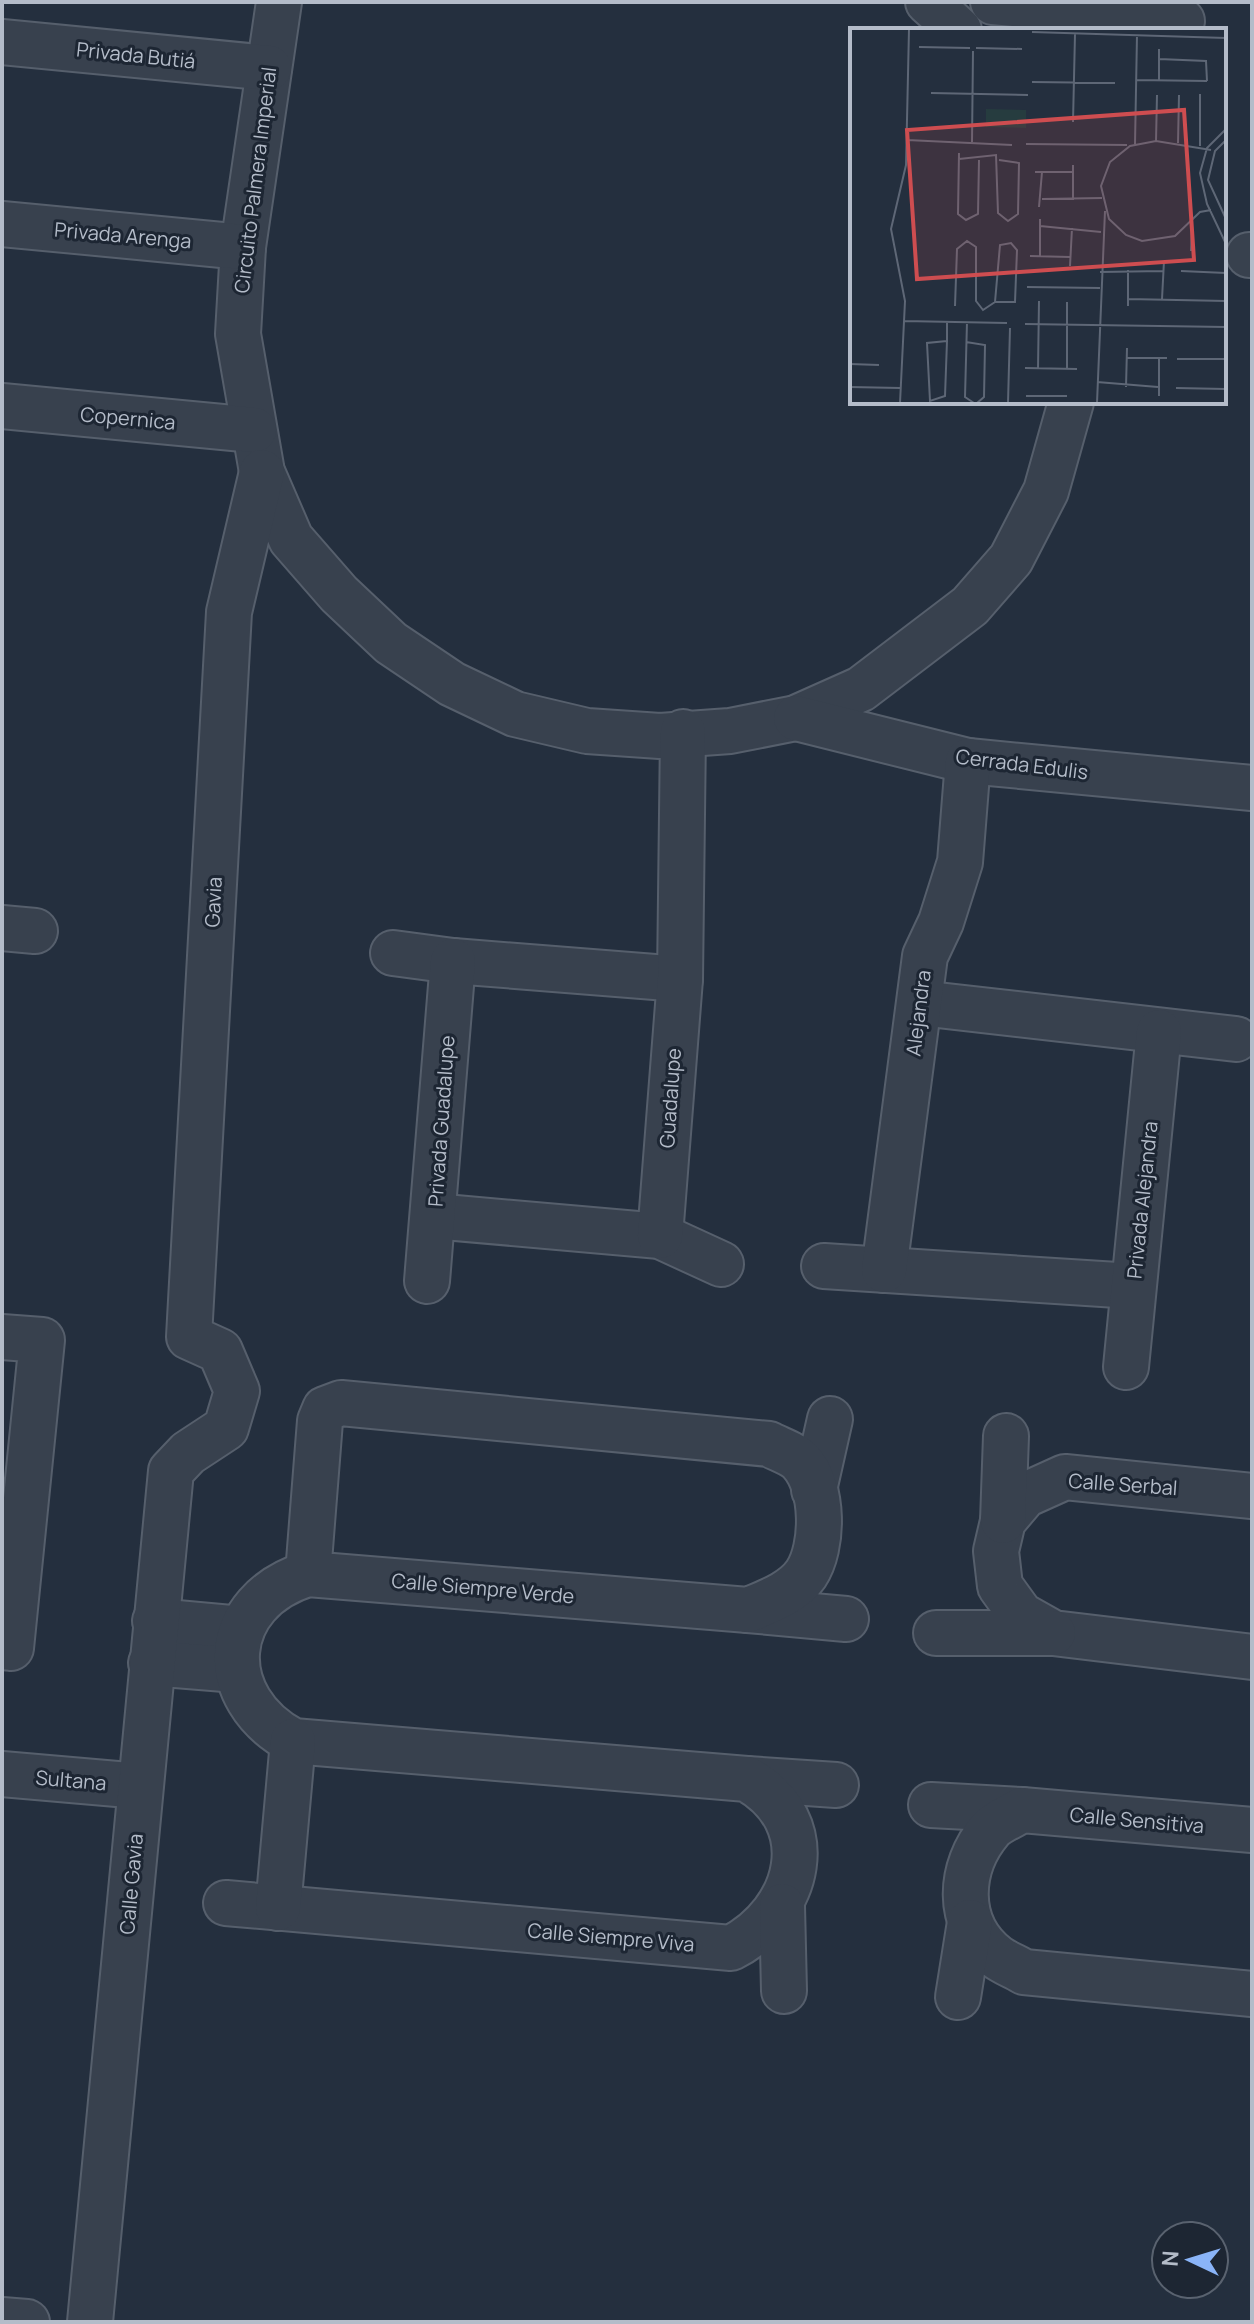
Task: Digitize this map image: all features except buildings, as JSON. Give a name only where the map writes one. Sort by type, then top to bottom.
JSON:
[{"type":"street","name":"Circuito Palmera Imperial","points":[[279,2],[243,247],[238,334],[262,472],[291,539],[339,594],[391,643],[452,684],[515,714],[587,731],[660,736],[730,731],[796,718],[861,689],[970,606],[1011,559],[1046,491],[1070,404]]},
{"type":"street","points":[[928,2],[957,28]]},
{"type":"street","points":[[993,2],[1182,21]]},
{"type":"street","name":"Privada Butiá","points":[[2,42],[269,68]]},
{"type":"street","name":"Privada Arenga","points":[[2,224],[243,247]]},
{"type":"street","name":"Copernica","points":[[2,406],[254,430]]},
{"type":"street","name":"Gavia","points":[[188,1453],[226,1428],[237,1391],[220,1351],[189,1337],[229,612],[262,472]]},
{"type":"street","name":"Cerrada Edulis","points":[[796,718],[968,761],[1252,788]]},
{"type":"street","name":"Guadalupe","points":[[660,1236],[680,979],[683,732]]},
{"type":"street","name":"Alejandra","points":[[884,1270],[925,956],[941,922],[960,862],[968,761]]},
{"type":"street","points":[[393,953],[453,961],[680,979]]},
{"type":"street","name":"Privada Guadalupe","points":[[427,1281],[453,961]]},
{"type":"street","points":[[920,1003],[1236,1039]]},
{"type":"street","name":"Privada Alejandra","points":[[1126,1367],[1159,1032]]},
{"type":"street","points":[[433,1216],[660,1236],[721,1264]]},
{"type":"street","points":[[824,1266],[1133,1286]]},
{"type":"street","points":[[2,1337],[42,1340],[11,1648],[2,1647]]},
{"type":"street","points":[[308,1574],[320,1421],[325,1409],[341,1403],[769,1444],[801,1462],[814,1490],[821,1528],[806,1574],[780,1596],[748,1610]]},
{"type":"street","points":[[814,1490],[830,1419]]},
{"type":"street","points":[[1006,1436],[1003,1521],[996,1551],[1000,1586],[1021,1615],[1053,1633]]},
{"type":"street","name":"Calle Gavia","points":[[90,2322],[171,1471],[188,1453]]},
{"type":"street","name":"Calle Serbal","points":[[1003,1521],[1025,1495],[1065,1477],[1252,1496]]},
{"type":"street","name":"Calle Siempre Verde","points":[[238,1650],[252,1609],[267,1592],[286,1580],[308,1574],[846,1619]]},
{"type":"street","points":[[936,1633],[1053,1633],[1252,1657]]},
{"type":"street","points":[[153,1642],[238,1650],[243,1693],[270,1728],[293,1741],[836,1785]]},
{"type":"street","points":[[278,1908],[293,1741]]},
{"type":"street","name":"Sultana","points":[[2,1774],[140,1786]]},
{"type":"street","name":"Calle Siempre Viva","points":[[226,1903],[731,1948],[768,1924],[782,1906],[795,1863],[793,1842],[776,1803],[762,1787],[747,1779]]},
{"type":"street","points":[[2,1798],[89,1805]]},
{"type":"street","name":"Calle Sensitiva","points":[[931,1805],[1252,1830]]},
{"type":"street","points":[[958,1997],[969,1862],[992,1827],[1022,1810]]},
{"type":"street","points":[[782,1906],[784,1991]]},
{"type":"street","points":[[967,1906],[996,1956],[1024,1972],[1252,1994]]},
{"type":"street","points":[[2,2320],[27,2322]]}]
